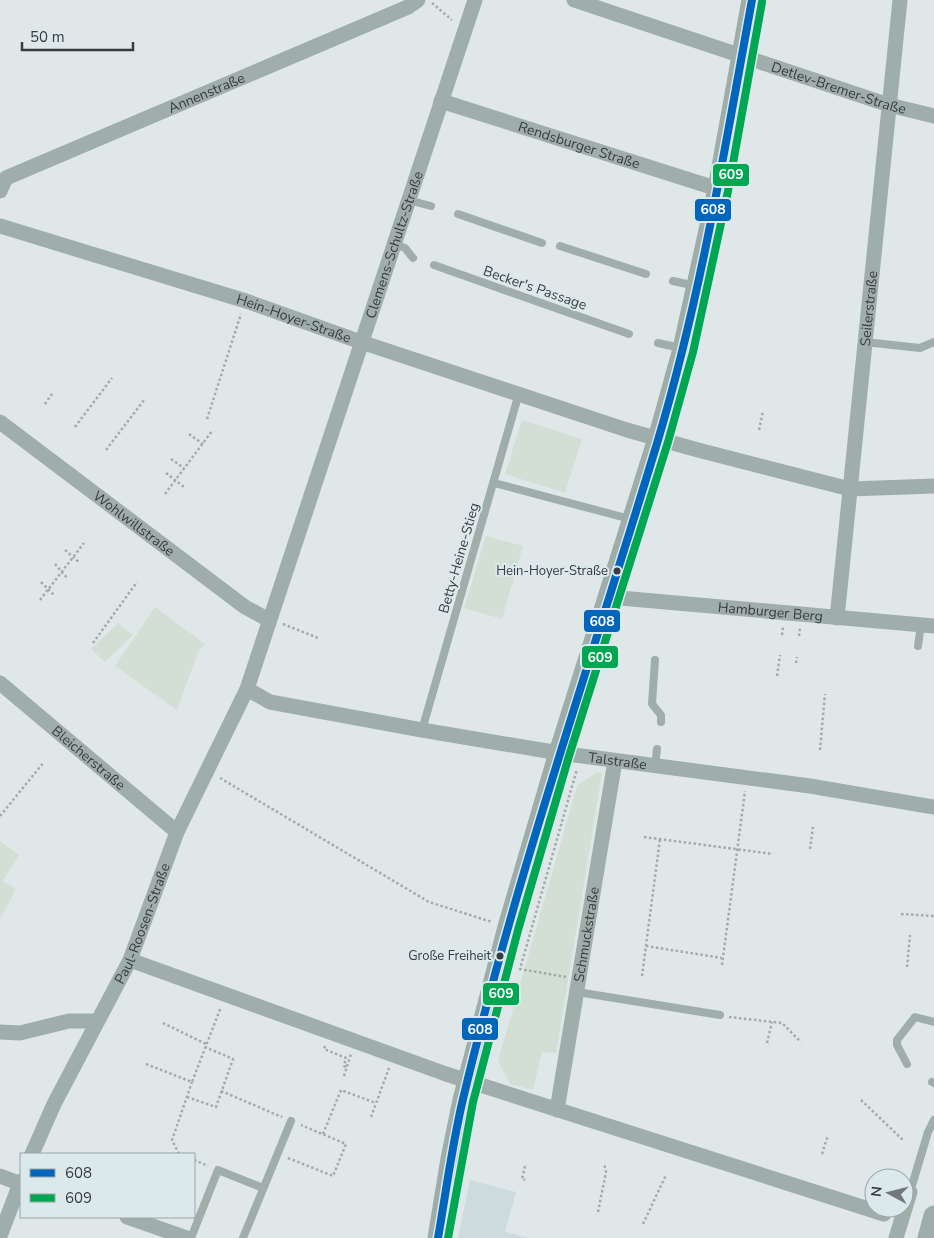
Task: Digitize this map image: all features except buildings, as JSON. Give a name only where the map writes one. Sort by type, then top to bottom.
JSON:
[{"type":"main road","points":[[438,1238],[451,1159],[468,1080],[508,927],[559,753],[658,439],[698,287],[744,56],[752,0]]},
{"type":"main road","points":[[928,1238],[934,1216]]},
{"type":"street","name":"Clemens-Schultz-Straße","points":[[246,689],[475,0]]},
{"type":"street","name":"Detlev-Bremer-Straße","points":[[574,0],[890,105],[934,116]]},
{"type":"street","name":"Seilerstraße","points":[[837,618],[900,0]]},
{"type":"street","name":"Annenstraße","points":[[0,191],[6,178],[424,1]]},
{"type":"street","name":"Rendsburger Straße","points":[[441,101],[718,189]]},
{"type":"street","name":"Hein-Hoyer-Straße","points":[[0,226],[246,301],[361,342],[658,439],[850,489],[934,486]]},
{"type":"street","name":"Wohlwillstraße","points":[[0,422],[245,607],[269,619]]},
{"type":"street","name":"Hamburger Berg","points":[[609,597],[927,626]]},
{"type":"street","name":"Bleicherstraße","points":[[0,683],[177,832]]},
{"type":"street","name":"Talstraße","points":[[246,689],[270,702],[422,730],[559,753],[746,778],[934,807]]},
{"type":"street","name":"Paul-Roosen-Straße","points":[[32,1153],[54,1104],[130,960],[177,832],[228,731],[246,689]]},
{"type":"street","name":"Schmuckstraße","points":[[557,1110],[615,761]]},
{"type":"street","points":[[130,960],[468,1080],[864,1208]]},
{"type":"street","points":[[0,1032],[20,1032],[69,1021],[97,1021]]},
{"type":"street","points":[[0,1176],[20,1183]]},
{"type":"street","points":[[0,1236],[20,1186]]},
{"type":"street","points":[[130,1218],[187,1238]]},
{"type":"street","points":[[896,1238],[902,1218]]},
{"type":"lane","points":[[408,200],[431,206]]},
{"type":"lane","points":[[458,214],[542,243]]},
{"type":"lane","points":[[394,244],[405,248],[413,258]]},
{"type":"lane","points":[[560,246],[646,274]]},
{"type":"lane","name":"Becker's Passage","points":[[434,265],[629,334]]},
{"type":"lane","points":[[673,281],[698,287]]},
{"type":"lane","points":[[865,342],[920,348],[934,342]]},
{"type":"lane","points":[[658,343],[682,349]]},
{"type":"lane","name":"Betty-Heine-Stieg","points":[[422,730],[519,393]]},
{"type":"lane","points":[[494,483],[633,519]]},
{"type":"lane","points":[[918,646],[927,626]]},
{"type":"lane","points":[[655,660],[652,704],[661,715],[660,722]]},
{"type":"lane","points":[[655,766],[657,749]]},
{"type":"lane","points":[[578,985],[720,1015]]},
{"type":"lane","points":[[907,1064],[896,1045],[897,1040],[915,1017],[934,1022]]},
{"type":"lane","points":[[914,1179],[928,1132],[934,1120]]},
{"type":"lane","points":[[243,1238],[291,1121]]},
{"type":"lane","points":[[191,1238],[218,1170],[263,1188]]},
{"type":"path","points":[[424,1],[464,31]]},
{"type":"path","points":[[207,418],[246,301]]},
{"type":"path","points":[[75,427],[112,378]]},
{"type":"path","points":[[45,404],[52,394]]},
{"type":"path","points":[[106,450],[144,400]]},
{"type":"path","points":[[759,430],[763,411]]},
{"type":"path","points":[[165,494],[212,431]]},
{"type":"path","points":[[189,434],[203,444]]},
{"type":"path","points":[[171,459],[184,469]]},
{"type":"path","points":[[166,473],[184,487]]},
{"type":"path","points":[[40,600],[84,543]]},
{"type":"path","points":[[65,550],[80,563]]},
{"type":"path","points":[[55,564],[68,579]]},
{"type":"path","points":[[41,582],[56,596]]},
{"type":"path","points":[[93,643],[136,582]]},
{"type":"path","points":[[269,619],[318,638]]},
{"type":"path","points":[[777,676],[780,655]]},
{"type":"path","points":[[796,663],[797,657]]},
{"type":"path","points":[[820,750],[825,694]]},
{"type":"path","points":[[578,985],[520,969],[581,755]]},
{"type":"path","points":[[0,816],[44,762]]},
{"type":"path","points":[[207,770],[429,902],[508,927]]},
{"type":"path","points":[[722,965],[746,778]]},
{"type":"path","points":[[810,849],[813,827]]},
{"type":"path","points":[[644,837],[773,854]]},
{"type":"path","points":[[642,976],[660,839]]},
{"type":"path","points":[[901,914],[934,916]]},
{"type":"path","points":[[907,967],[910,935]]},
{"type":"path","points":[[646,946],[722,958]]},
{"type":"path","points":[[179,1153],[172,1140],[226,994]]},
{"type":"path","points":[[729,1017],[782,1023],[801,1042]]},
{"type":"path","points":[[767,1044],[772,1022]]},
{"type":"path","points":[[164,1023],[233,1059],[216,1107],[187,1097]]},
{"type":"path","points":[[344,1076],[347,1068],[350,1058],[325,1045],[324,1048],[346,1058],[344,1066],[347,1068]]},
{"type":"path","points":[[146,1064],[192,1082]]},
{"type":"path","points":[[371,1117],[390,1066]]},
{"type":"path","points":[[323,1134],[341,1090],[376,1103]]},
{"type":"path","points":[[861,1100],[904,1141]]},
{"type":"path","points":[[822,1154],[828,1135]]},
{"type":"path","points":[[278,1154],[333,1176],[343,1151]]},
{"type":"path","points":[[195,1160],[218,1170]]},
{"type":"path","points":[[598,1212],[606,1172],[604,1163]]},
{"type":"path","points":[[525,1166],[522,1179],[526,1180]]},
{"type":"path","points":[[643,1224],[666,1175]]},
{"type":"shaded area","points":[[522,420],[582,439],[565,493],[505,474]]},
{"type":"shaded area","points":[[486,536],[523,546],[502,619],[464,608]]},
{"type":"shaded area","points":[[155,607],[205,644],[198,652],[177,710],[115,666]]},
{"type":"shaded area","points":[[118,623],[133,635],[105,662],[91,649]]},
{"type":"shaded area","points":[[597,772],[602,774],[556,1053],[542,1052],[533,1090],[510,1084],[498,1061],[577,786]]},
{"type":"shaded area","points":[[0,841],[19,855],[3,881],[16,889],[0,919]]},
{"type":"shaded area","points":[[470,1180],[516,1192],[505,1232],[529,1238],[458,1238]]},
{"type":"transit line","name":"608","points":[[438,1238],[459,1116],[484,1016],[531,850],[658,440],[687,331],[722,166],[752,0]]},
{"type":"transit line","name":"609","points":[[448,1238],[473,1102],[518,930],[569,756],[668,442],[693,352],[728,191],[762,2]]},
{"type":"place","name":"Hein-Hoyer-Straße","points":[[617,571]]},
{"type":"place","name":"Große Freiheit","points":[[500,956]]}]
